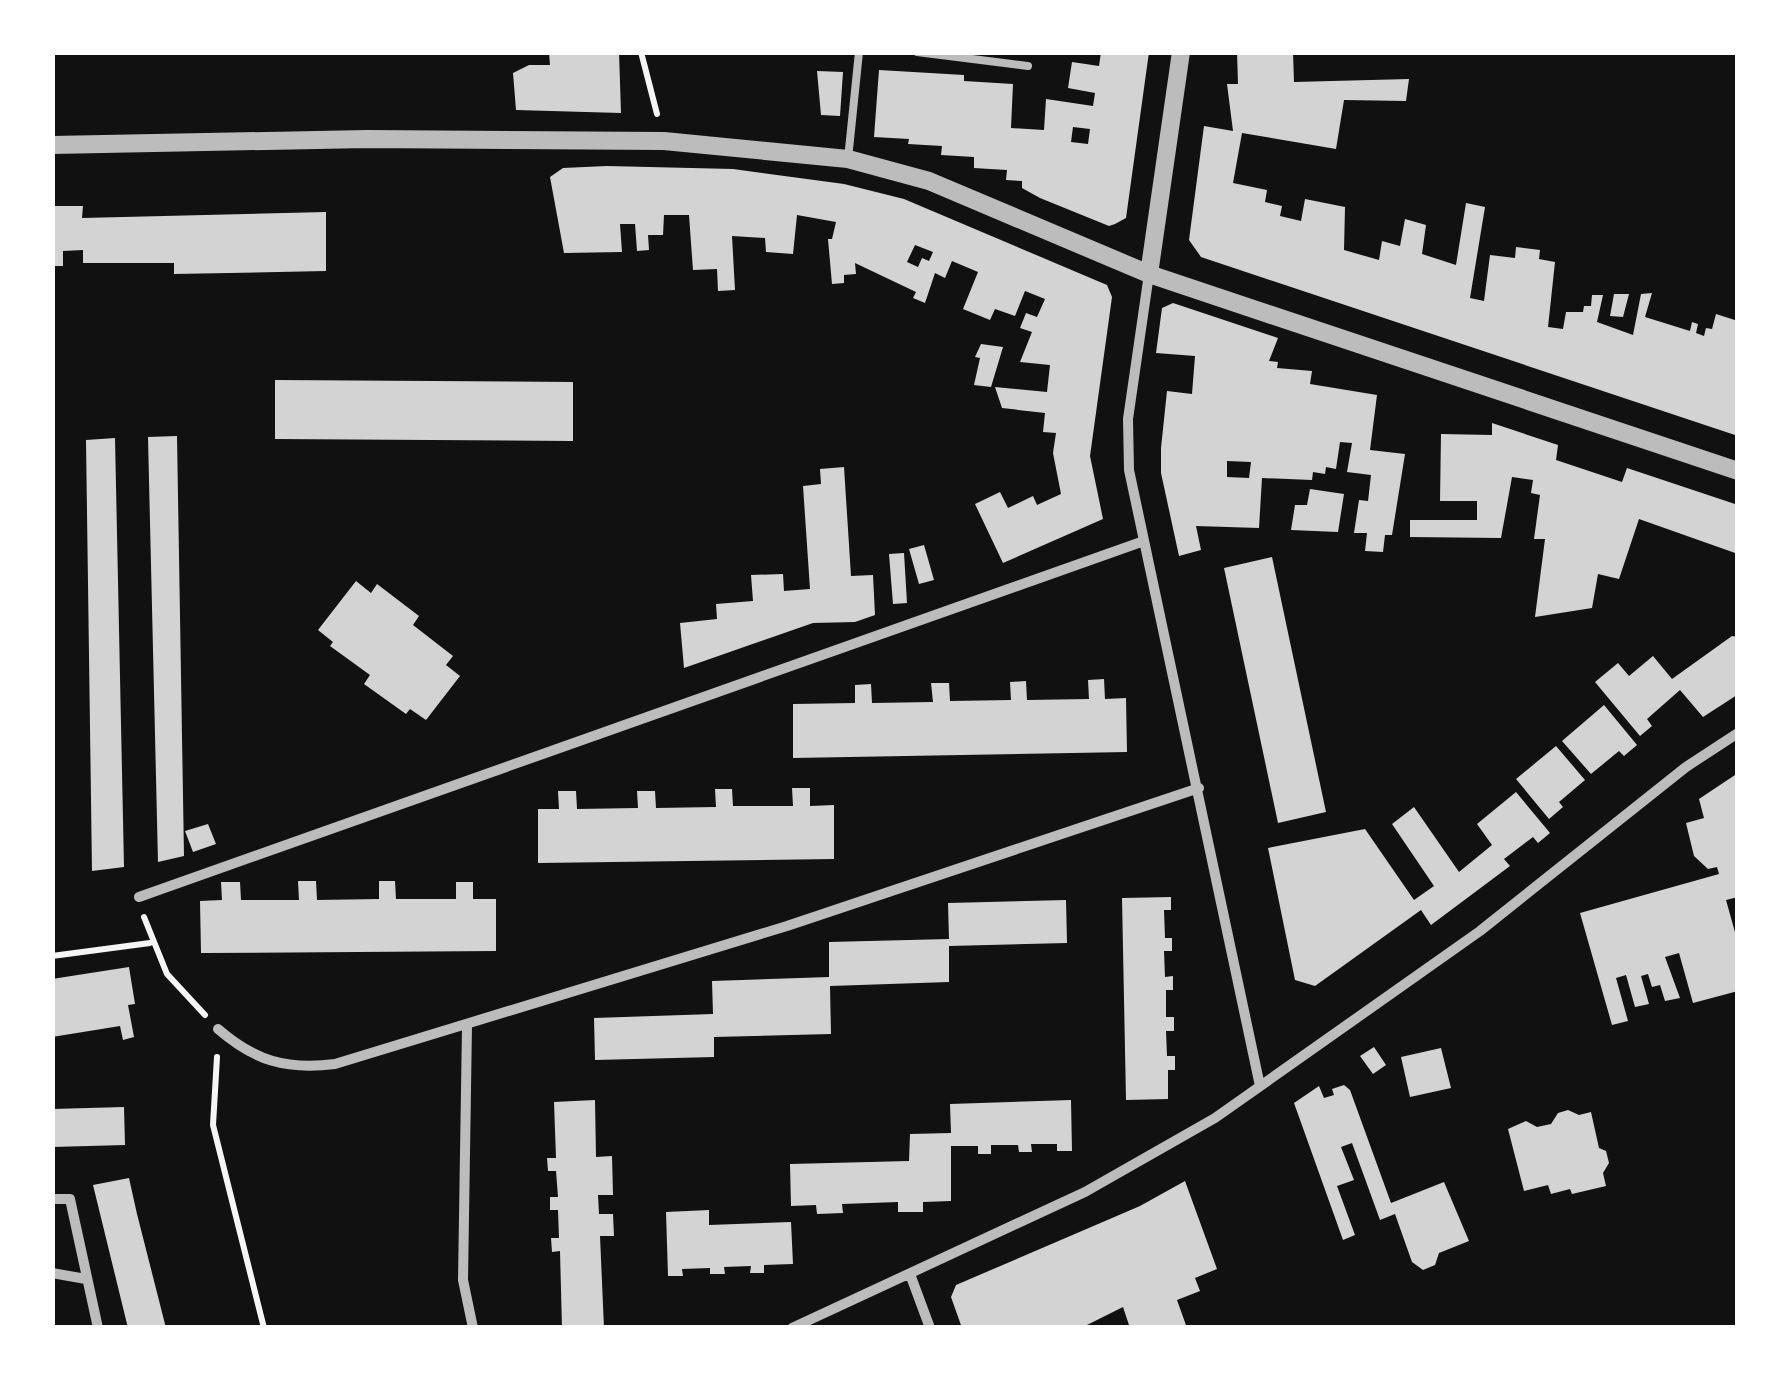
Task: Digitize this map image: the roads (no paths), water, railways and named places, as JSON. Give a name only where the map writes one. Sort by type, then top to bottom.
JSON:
[{"type":"street","points":[[1181,52],[1127,444],[1144,541],[1260,1086]]},
{"type":"street","points":[[52,145],[367,139],[664,141],[848,158],[929,181],[1149,274],[1738,471]]},
{"type":"street","points":[[139,896],[1144,541]]},
{"type":"street","points":[[792,1328],[1136,1166],[1260,1086],[1480,931],[1686,768],[1738,733]]},
{"type":"street","points":[[218,1029],[254,1056],[294,1067],[335,1064],[1010,854],[1199,788]]},
{"type":"street","points":[[467,1026],[464,1280],[473,1328]]},
{"type":"street","points":[[52,1199],[70,1200],[98,1328]]},
{"type":"street","points":[[52,1273],[86,1280]]},
{"type":"street","points":[[910,1274],[930,1328]]},
{"type":"lane","points":[[848,158],[860,52]]},
{"type":"lane","points":[[917,52],[1028,66]]}]
